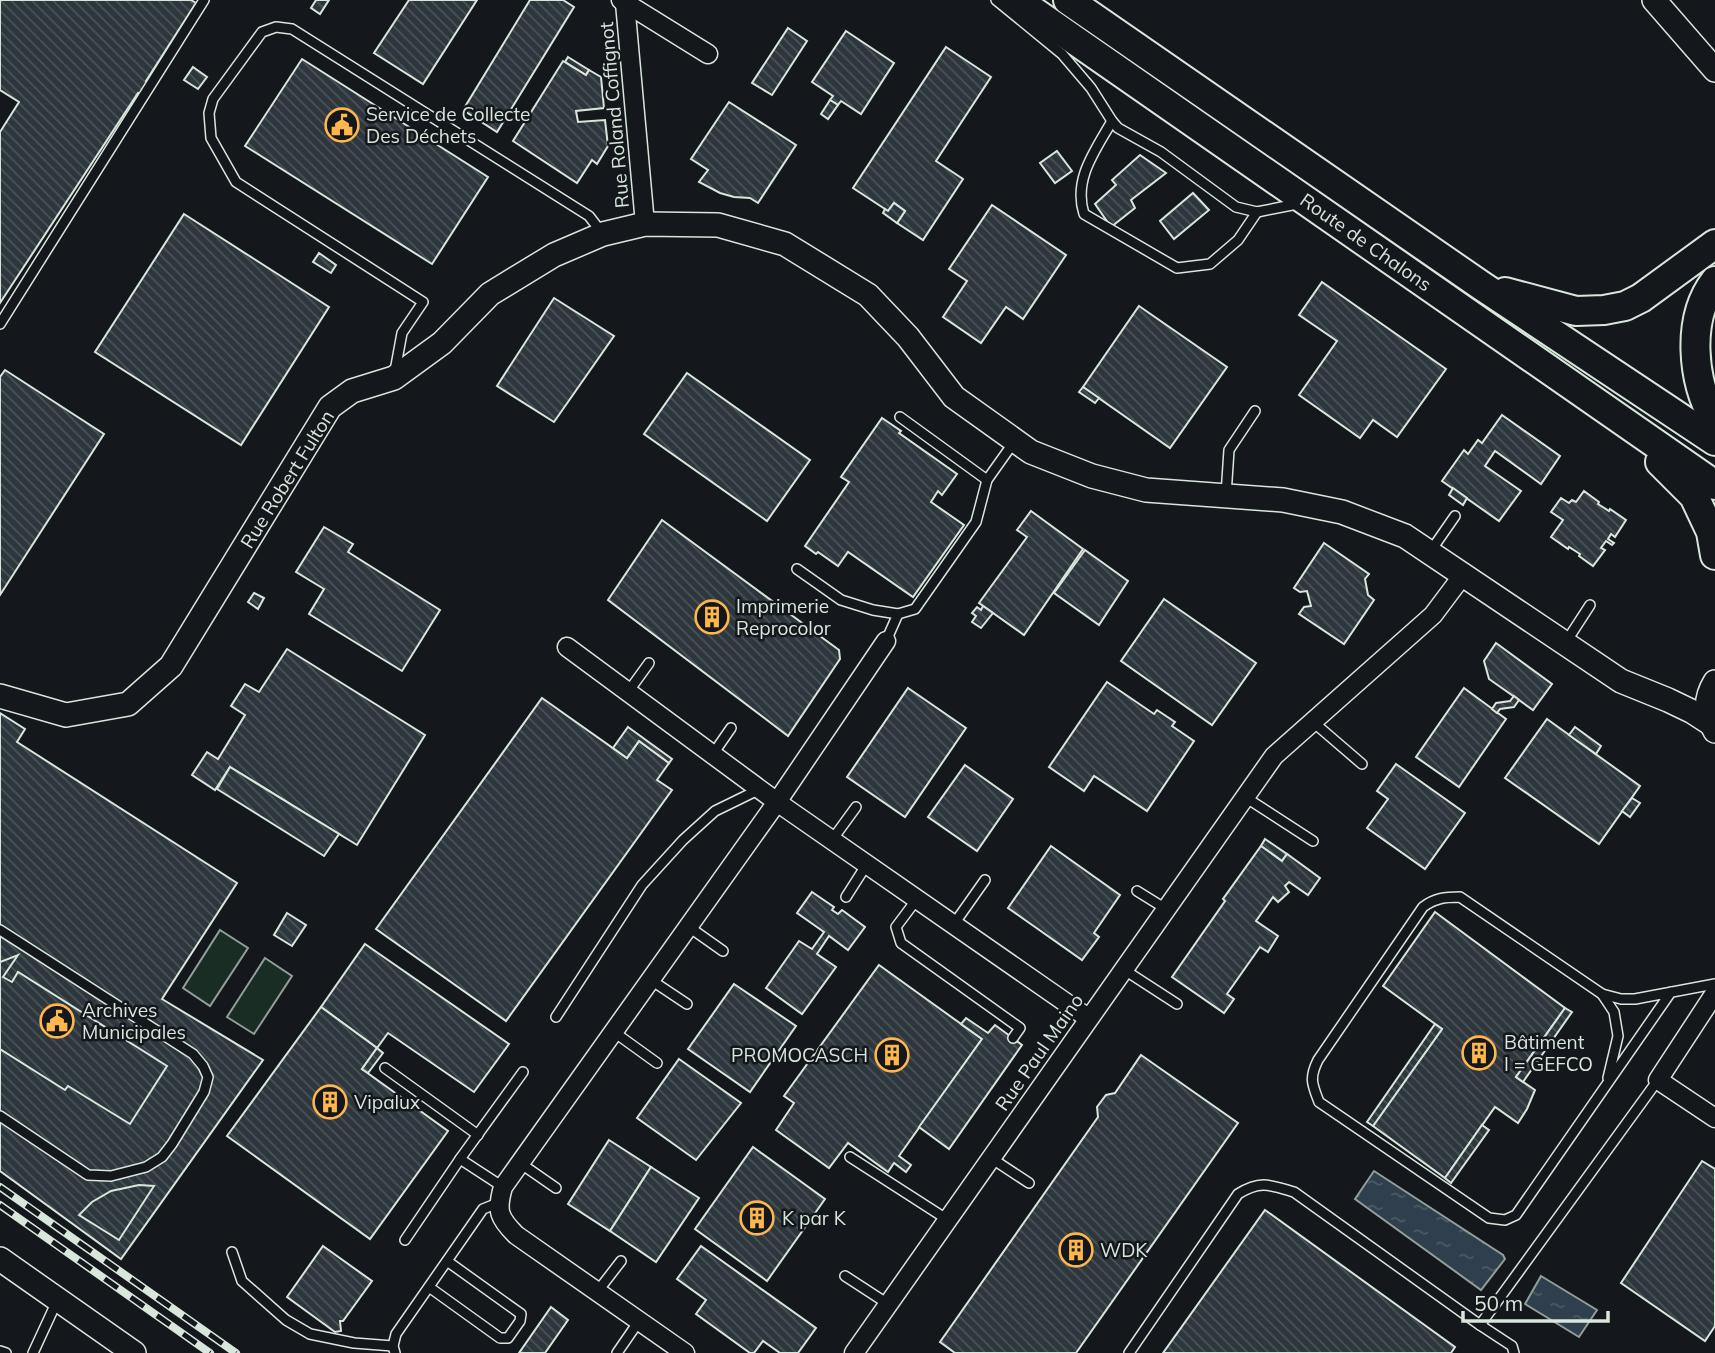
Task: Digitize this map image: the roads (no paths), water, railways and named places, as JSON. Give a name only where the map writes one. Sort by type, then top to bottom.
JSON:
[{"type":"main road","name":"Route de Chalons","points":[[1017,0],[1715,485]]},
{"type":"main road","name":"Route de Chalons","points":[[1068,0],[1482,286],[1715,440]]},
{"type":"main road","points":[[1482,286],[1576,311],[1604,310],[1625,306],[1641,298],[1715,244]]},
{"type":"main road","points":[[1715,281],[1707,292],[1697,324],[1695,355],[1701,393],[1715,421]]},
{"type":"main road","points":[[1597,402],[1694,496],[1711,533],[1715,555]]},
{"type":"street","points":[[1654,0],[1715,70]]},
{"type":"street","points":[[1662,0],[1715,54]]},
{"type":"street","name":"Rue Roland Coffignot","points":[[623,1],[708,54]]},
{"type":"street","name":"Rue Roland Coffignot","points":[[623,1],[645,224]]},
{"type":"street","name":"Rue Robert Fulton","points":[[0,696],[66,715],[128,704],[171,666],[330,407],[352,391],[394,378],[442,343],[490,294],[554,255],[603,234],[645,224],[718,225],[785,244],[868,295],[908,337],[954,397],[1031,452],[1092,476],[1146,490],[1283,500],[1342,512],[1405,536],[1621,681],[1693,712],[1713,727]]},
{"type":"street","name":"Rue Paul Maino","points":[[854,1353],[1273,756],[1433,615],[1463,575]]},
{"type":"street","points":[[685,1353],[516,1235],[502,1220],[500,1195],[520,1163],[778,802],[886,641]]},
{"type":"street","points":[[568,647],[778,802],[1088,1018]]},
{"type":"street","points":[[1668,700],[1692,694],[1714,683]]},
{"type":"street","points":[[1713,727],[1707,713],[1707,703],[1714,683]]},
{"type":"street","points":[[1715,993],[1658,1080],[1715,1118]]},
{"type":"street","points":[[0,1259],[134,1353]]},
{"type":"lane","points":[[0,324],[204,0]]},
{"type":"lane","points":[[996,0],[1062,54],[1091,88],[1118,128],[1161,152],[1236,207],[1257,212],[1307,202]]},
{"type":"lane","points":[[394,378],[402,333],[423,302],[236,182],[211,138],[209,113],[213,99],[262,32],[275,27],[292,29],[589,216],[603,234]]},
{"type":"lane","points":[[1112,121],[1088,163],[1081,183],[1080,202],[1084,214],[1177,268],[1209,264],[1238,240],[1257,212]]},
{"type":"lane","points":[[1226,496],[1229,450],[1255,411]]},
{"type":"lane","points":[[900,417],[987,480]]},
{"type":"lane","points":[[797,569],[841,600],[898,614],[915,609],[976,522],[987,480],[1015,441]]},
{"type":"lane","points":[[1430,553],[1455,516]]},
{"type":"lane","points":[[1564,644],[1590,605]]},
{"type":"lane","points":[[886,641],[898,614]]},
{"type":"lane","points":[[628,692],[649,663]]},
{"type":"lane","points":[[1312,721],[1362,764]]},
{"type":"lane","points":[[713,754],[730,728]]},
{"type":"lane","points":[[556,1017],[642,886],[683,840],[715,811],[760,789]]},
{"type":"lane","points":[[1245,797],[1313,841]]},
{"type":"lane","points":[[832,840],[856,807]]},
{"type":"lane","points":[[846,897],[867,864]]},
{"type":"lane","points":[[954,924],[985,880]]},
{"type":"lane","points":[[1137,891],[1166,909]]},
{"type":"lane","points":[[1671,992],[1516,1215],[1505,1220],[1489,1218],[1319,1102],[1312,1085],[1312,1072],[1318,1060],[1423,908],[1431,901],[1444,897],[1460,897],[1602,993],[1621,999],[1635,999],[1671,992],[1715,984]]},
{"type":"lane","points":[[917,899],[896,927],[901,943],[1020,1028],[1013,1038]]},
{"type":"lane","points":[[689,927],[723,951]]},
{"type":"lane","points":[[0,930],[192,1054],[203,1066],[208,1077],[204,1091],[162,1157],[146,1167],[111,1176],[88,1175],[0,1116]]},
{"type":"lane","points":[[1123,969],[1177,1003]]},
{"type":"lane","points":[[651,980],[687,1004]]},
{"type":"lane","points":[[1602,993],[1614,1012],[1618,1036],[1607,1084]]},
{"type":"lane","points":[[614,1032],[657,1063]]},
{"type":"lane","points":[[385,1068],[478,1135]]},
{"type":"lane","points":[[405,1240],[523,1072]]},
{"type":"lane","points":[[1480,1325],[1658,1080]]},
{"type":"lane","points":[[850,1157],[948,1220]]},
{"type":"lane","points":[[990,1158],[1030,1183]]},
{"type":"lane","points":[[232,1252],[242,1281],[286,1320],[310,1334],[394,1349],[396,1334],[483,1209],[500,1195],[460,1159]]},
{"type":"lane","points":[[520,1163],[556,1188]]},
{"type":"lane","points":[[1129,1353],[1238,1194],[1248,1188],[1266,1184],[1294,1192],[1512,1346],[1514,1353]]},
{"type":"lane","points":[[429,1287],[500,1338],[508,1338],[520,1321],[521,1314],[447,1261]]},
{"type":"lane","points":[[597,1292],[621,1261]]},
{"type":"lane","points":[[845,1276],[888,1304]]},
{"type":"lane","points":[[33,1353],[58,1299]]},
{"type":"lane","points":[[617,1353],[639,1321]]},
{"type":"lane","points":[[0,1351],[6,1353]]},
{"type":"water","points":[[1374,1171],[1503,1255],[1505,1259],[1481,1290],[1355,1199]]},
{"type":"water","points":[[1541,1276],[1597,1310],[1579,1337],[1525,1304]]},
{"type":"railway","points":[[0,1187],[236,1353]]},
{"type":"railway","points":[[0,1205],[210,1353]]},
{"type":"place","name":"Service de Collecte Des Déchets","points":[[342,125]]},
{"type":"place","name":"Imprimerie Reprocolor","points":[[712,617]]},
{"type":"place","name":"Archives Municipales","points":[[57,1021]]},
{"type":"place","name":"Bâtiment I = GEFCO","points":[[1479,1053]]},
{"type":"place","name":"PROMOCASCH","points":[[892,1055]]},
{"type":"place","name":"Vipalux","points":[[330,1102]]},
{"type":"place","name":"K par K","points":[[757,1218]]},
{"type":"place","name":"WDK","points":[[1076,1250]]}]
